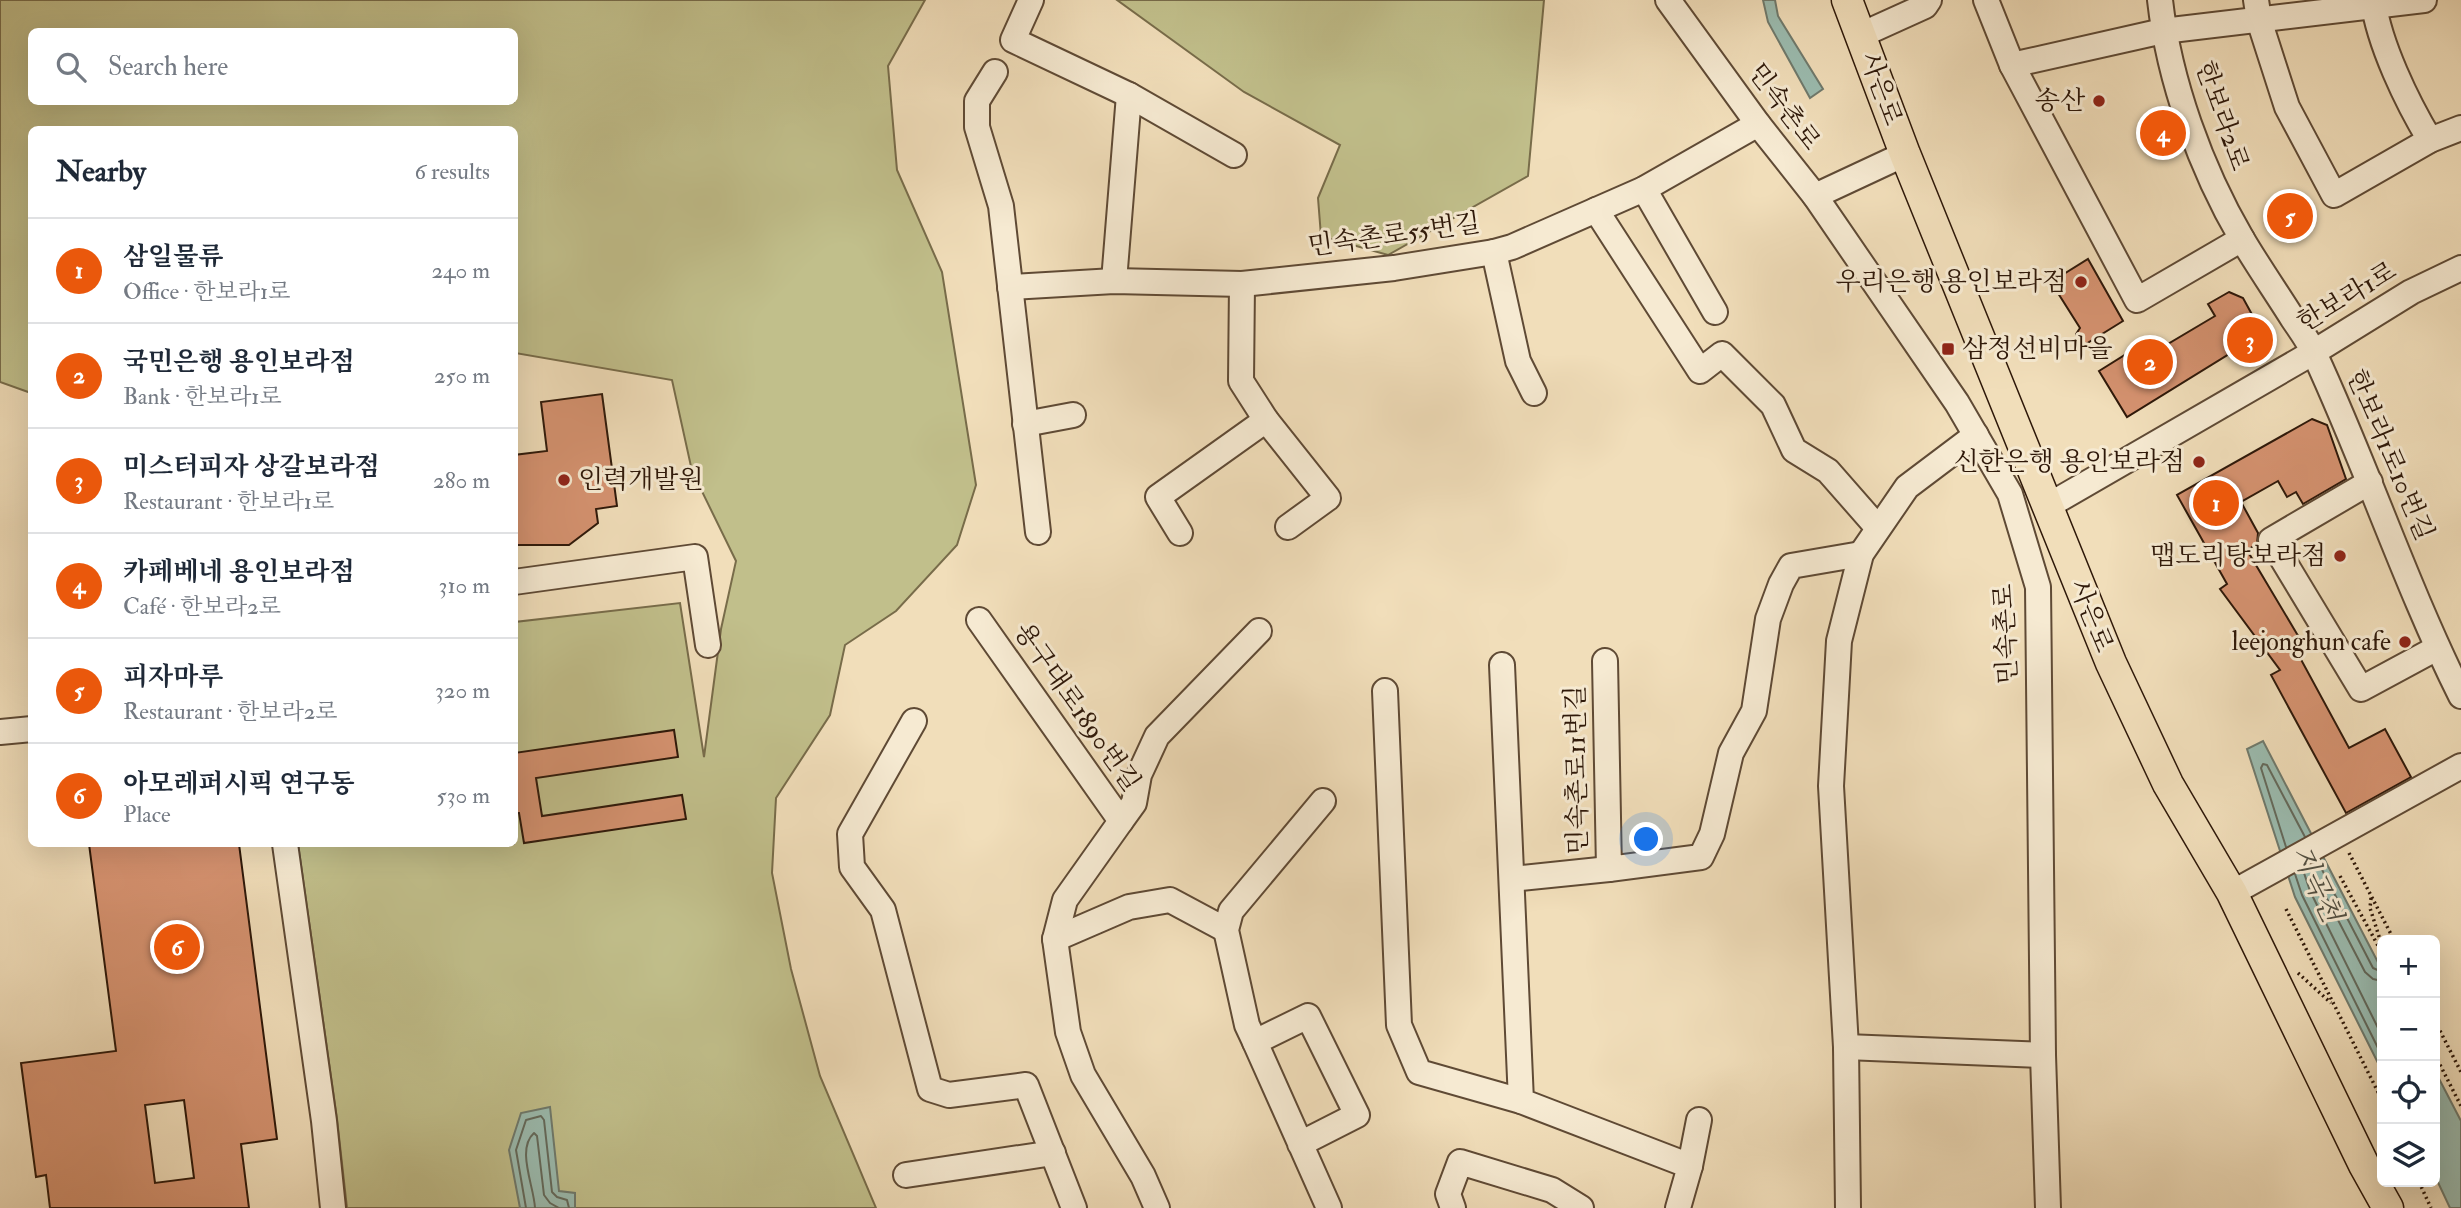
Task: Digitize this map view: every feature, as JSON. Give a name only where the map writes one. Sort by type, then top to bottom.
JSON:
[{"type":"main road","name":"사은로","points":[[1847,0],[1905,154],[2111,663],[2168,784],[2242,887],[2364,1165],[2388,1208]]},
{"type":"street","points":[[1031,0],[1013,40],[1129,95],[1234,155]]},
{"type":"street","name":"민속촌로","points":[[1668,0],[1758,124],[1815,196],[1957,403],[2010,494],[2038,587],[2043,1055],[2048,1208]]},
{"type":"street","points":[[1861,35],[1925,6],[1929,0]]},
{"type":"street","points":[[1986,0],[2012,65],[2137,300],[2242,239]]},
{"type":"street","name":"한보라2로","points":[[2160,0],[2163,31],[2187,117],[2216,191],[2242,239],[2314,352]]},
{"type":"street","points":[[2012,65],[2258,10],[2424,0]]},
{"type":"street","points":[[2373,3],[2383,38],[2413,111],[2430,140]]},
{"type":"street","points":[[2258,10],[2287,107],[2334,195],[2430,140],[2461,128]]},
{"type":"street","points":[[995,72],[978,101],[977,127],[1001,206],[1038,532]]},
{"type":"street","points":[[1114,281],[1129,95]]},
{"type":"street","name":"민속촌로55번길","points":[[1010,287],[1114,281],[1242,284],[1394,268],[1494,253],[1644,190],[1758,124]]},
{"type":"street","points":[[1815,196],[1905,154]]},
{"type":"street","points":[[1644,190],[1715,312]]},
{"type":"street","points":[[1596,210],[1700,371],[1722,354],[1773,405],[1794,450],[1828,471],[1878,528]]},
{"type":"street","points":[[1494,253],[1518,362],[1534,393]]},
{"type":"street","name":"한보라1로","points":[[2046,507],[2314,352],[2411,292],[2461,268]]},
{"type":"street","points":[[1242,284],[1241,381],[1266,420],[1328,498],[1288,527]]},
{"type":"street","name":"한보라1로10번길","points":[[2314,352],[2437,648],[2461,696]]},
{"type":"street","points":[[1026,424],[1073,415]]},
{"type":"street","points":[[1180,533],[1158,497],[1266,420]]},
{"type":"street","points":[[1848,1208],[1846,1047],[1831,786],[1839,641],[1861,554],[1878,528],[1907,487],[1976,435]]},
{"type":"street","points":[[2370,482],[2271,540],[2361,690],[2437,648]]},
{"type":"street","name":"민속촌로11번길","points":[[1605,661],[1609,869],[1701,857],[1712,834],[1731,753],[1754,711],[1768,619],[1781,584],[1791,566],[1861,554]]},
{"type":"street","points":[[518,581],[695,557],[708,645]]},
{"type":"street","name":"용구대로1890번길","points":[[979,620],[1121,821],[1065,900],[1055,939],[1068,1032],[1083,1075],[1143,1176],[1157,1208]]},
{"type":"street","points":[[1121,821],[1134,803],[1139,775],[1157,736],[1259,631]]},
{"type":"street","points":[[1502,665],[1521,1101]]},
{"type":"street","points":[[1385,691],[1399,1025],[1419,1072],[1521,1101],[1690,1166]]},
{"type":"street","points":[[914,721],[850,834],[852,866],[883,910],[930,1089],[949,1094],[1026,1085],[1074,1208]]},
{"type":"street","points":[[0,732],[28,729]]},
{"type":"street","points":[[2242,887],[2461,766]]},
{"type":"street","points":[[1323,801],[1231,911],[1227,930],[1247,1024],[1329,1208]]},
{"type":"street","points":[[285,847],[324,1121],[333,1208]]},
{"type":"street","points":[[1512,878],[1609,869]]},
{"type":"street","points":[[1055,939],[1129,907],[1170,900],[1227,930]]},
{"type":"street","points":[[1255,1042],[1308,1016],[1357,1115],[1300,1144]]},
{"type":"street","points":[[1846,1047],[2043,1055]]},
{"type":"street","points":[[1678,1208],[1699,1120]]},
{"type":"street","points":[[906,1175],[1053,1153]]},
{"type":"street","points":[[1453,1208],[1448,1194],[1451,1159],[1552,1190],[1581,1208]]},
{"type":"path","points":[[2336,834],[2391,935]]},
{"type":"path","points":[[2340,876],[2377,944]]},
{"type":"path","points":[[2372,897],[2370,908],[2379,935]]},
{"type":"path","points":[[2286,909],[2377,1090]]},
{"type":"path","points":[[2440,1031],[2461,1072]]},
{"type":"path","points":[[2438,1061],[2461,1106]]},
{"type":"path","points":[[2421,1187],[2431,1208]]},
{"type":"shaded area","points":[[0,0],[925,0],[888,66],[897,170],[942,272],[976,485],[957,545],[896,611],[845,645],[830,715],[776,798],[772,873],[791,969],[820,1076],[876,1208],[347,1208],[298,847],[518,847],[518,622],[680,603],[704,757],[721,629],[736,561],[692,471],[672,380],[518,354],[518,126],[28,126],[28,392],[0,382]]},
{"type":"shaded area","points":[[1117,0],[1544,0],[1528,176],[1388,255],[1321,236],[1318,198],[1340,145],[1244,92]]},
{"type":"water","points":[[1763,0],[1775,0],[1778,16],[1823,89],[1810,98],[1768,22]]},
{"type":"water","name":"지곡천","points":[[2263,741],[2377,960],[2377,1061],[2295,897],[2247,749]]},
{"type":"water","points":[[2440,1081],[2461,1121],[2461,1208],[2450,1208],[2440,1187]]},
{"type":"water","points":[[550,1107],[559,1191],[575,1193],[575,1208],[520,1208],[509,1150],[521,1113]]},
{"type":"building","points":[[2088,259],[2123,321],[2081,347],[2076,334],[2080,328],[2051,282]]},
{"type":"building","points":[[2229,292],[2243,298],[2255,320],[2250,341],[2127,417],[2099,371],[2128,353],[2134,364],[2215,316],[2208,304]]},
{"type":"building","name":"인력개발원","points":[[602,394],[617,506],[596,509],[598,523],[569,545],[518,545],[518,455],[547,451],[541,402]]},
{"type":"building","points":[[2312,419],[2327,425],[2346,479],[2303,504],[2296,492],[2287,497],[2278,481],[2241,502],[2258,533],[2257,544],[2247,550],[2300,639],[2292,643],[2349,748],[2385,729],[2411,777],[2346,813],[2271,675],[2280,670],[2220,589],[2227,584],[2177,495]]},
{"type":"building","points":[[674,730],[678,757],[536,778],[542,816],[682,795],[686,819],[524,843],[518,813],[518,752]]},
{"type":"building","points":[[89,847],[239,847],[277,1139],[241,1144],[249,1208],[50,1208],[46,1175],[36,1177],[21,1063],[116,1051]],"holes":[[[184,1100],[194,1178],[155,1183],[145,1105]]]},
{"type":"place","name":"송산","points":[[2099,101]]},
{"type":"place","name":"카페베네 용인보라점","points":[[2163,133]]},
{"type":"place","name":"피자마루","points":[[2290,216]]},
{"type":"place","name":"우리은행 용인보라점","points":[[2081,282]]},
{"type":"place","name":"미스터피자 상갈보라점","points":[[2250,340]]},
{"type":"place","name":"삼정선비마을","points":[[1948,349]]},
{"type":"place","name":"국민은행 용인보라점","points":[[2150,362]]},
{"type":"place","name":"신한은행 용인보라점","points":[[2199,462]]},
{"type":"place","name":"인력개발원","points":[[564,480]]},
{"type":"place","name":"삼일물류","points":[[2216,503]]},
{"type":"place","name":"맵도리탕보라점","points":[[2340,556]]},
{"type":"place","name":"leejonghun cafe","points":[[2405,642]]},
{"type":"place","name":"아모레퍼시픽 연구동","points":[[177,947]]}]
